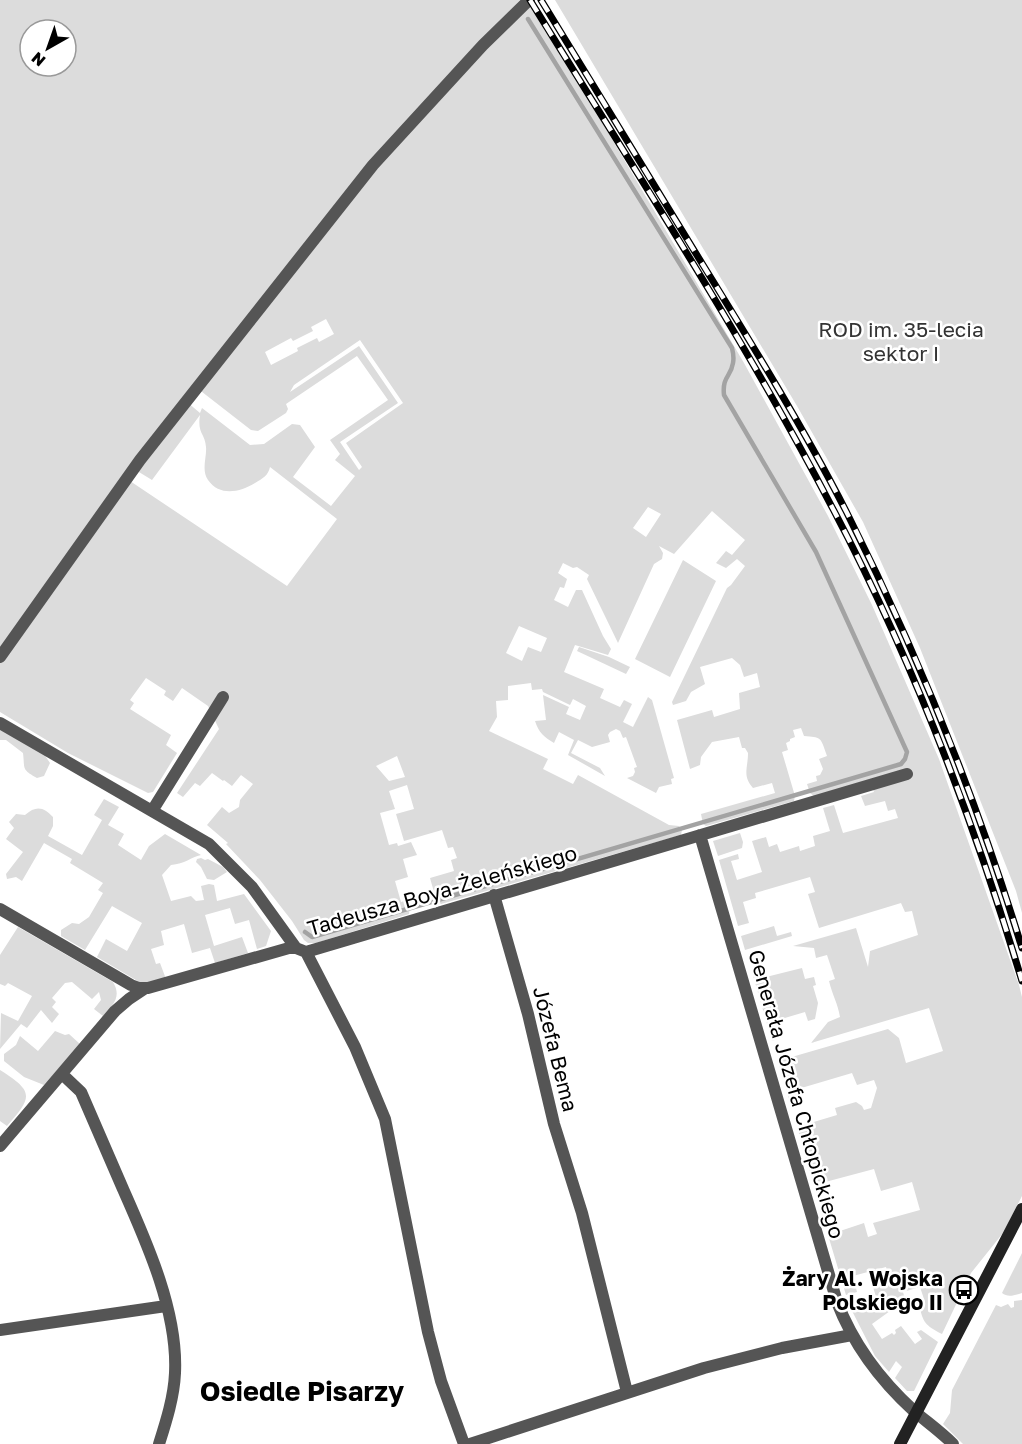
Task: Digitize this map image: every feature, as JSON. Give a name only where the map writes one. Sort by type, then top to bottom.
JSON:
[{"type":"street","points":[[0,657],[140,460],[366,174],[483,45],[529,0]]},
{"type":"street","points":[[152,811],[223,697]]},
{"type":"street","points":[[0,723],[197,836],[218,851],[252,887],[301,950],[355,1047],[385,1119],[428,1332],[441,1381],[464,1444]]},
{"type":"street","name":"Tadeusza Boya-Żeleńskiego","points":[[144,989],[301,950],[907,774]]},
{"type":"street","name":"Generała Józefa Chłopickiego","points":[[700,835],[837,1302],[852,1335],[875,1371],[916,1412],[953,1444]]},
{"type":"street","name":"Józefa Bema","points":[[494,895],[528,1014],[554,1124],[582,1213],[627,1392]]},
{"type":"street","points":[[0,909],[130,985],[144,989]]},
{"type":"street","points":[[0,1146],[122,1005],[144,989]]},
{"type":"street","points":[[62,1074],[81,1092],[144,1237],[166,1306],[173,1339],[175,1373],[167,1421],[159,1444]]},
{"type":"street","points":[[900,1444],[1022,1209]]},
{"type":"street","points":[[0,1330],[166,1306]]},
{"type":"street","points":[[470,1444],[627,1392],[756,1355],[852,1335]]},
{"type":"green space","points":[[0,0],[520,0],[393,143],[530,0],[744,363],[828,516],[872,605],[939,759],[1019,985],[1022,997],[1022,1196],[1003,1233],[971,1273],[942,1334],[928,1326],[922,1315],[919,1304],[925,1302],[920,1287],[903,1292],[906,1303],[872,1324],[882,1339],[892,1333],[894,1335],[895,1330],[901,1326],[915,1344],[922,1339],[917,1332],[921,1330],[938,1342],[914,1391],[907,1391],[895,1378],[902,1367],[896,1361],[889,1372],[875,1356],[850,1307],[877,1300],[873,1287],[882,1284],[878,1274],[887,1271],[886,1267],[853,1276],[857,1292],[846,1295],[828,1235],[864,1223],[868,1237],[877,1234],[873,1223],[920,1210],[912,1182],[881,1191],[874,1169],[814,1185],[797,1127],[837,1115],[835,1108],[856,1102],[864,1110],[871,1108],[877,1088],[874,1080],[857,1085],[852,1073],[798,1089],[801,1101],[790,1104],[784,1081],[793,1079],[792,1075],[782,1077],[778,1061],[888,1029],[899,1038],[906,1063],[943,1051],[929,1008],[811,1043],[828,1022],[840,1017],[829,981],[835,979],[827,955],[816,958],[814,948],[793,946],[856,928],[868,967],[870,951],[918,935],[912,911],[905,912],[901,903],[819,928],[808,894],[815,892],[810,877],[755,893],[756,898],[743,902],[749,923],[738,926],[719,860],[738,854],[739,859],[731,861],[737,880],[762,872],[752,841],[766,837],[769,847],[777,844],[780,852],[799,846],[800,851],[815,846],[813,836],[830,831],[823,808],[834,805],[843,833],[898,818],[895,809],[888,811],[885,801],[865,806],[861,796],[874,792],[870,780],[815,797],[810,793],[807,784],[817,781],[816,776],[820,775],[823,769],[819,759],[827,756],[819,739],[804,736],[801,728],[793,730],[795,737],[786,743],[788,750],[782,752],[795,796],[794,801],[706,826],[703,824],[701,814],[775,793],[772,783],[753,788],[750,784],[746,772],[748,753],[745,748],[742,748],[739,737],[712,742],[701,757],[700,765],[690,769],[677,720],[712,710],[714,717],[740,709],[739,693],[760,687],[757,673],[744,677],[740,665],[732,658],[700,667],[705,684],[691,692],[686,701],[673,705],[672,702],[727,588],[745,566],[737,559],[726,568],[716,563],[726,551],[732,555],[745,540],[712,511],[674,554],[659,546],[663,553],[662,559],[654,564],[618,643],[587,579],[589,575],[577,567],[573,568],[563,563],[558,573],[567,579],[564,588],[560,587],[554,600],[568,607],[576,590],[582,590],[611,649],[608,655],[575,645],[564,672],[604,689],[600,698],[620,707],[624,700],[632,704],[623,722],[633,727],[648,697],[652,700],[674,778],[671,779],[672,784],[659,787],[656,793],[627,778],[633,776],[634,768],[637,767],[626,737],[623,738],[620,731],[616,729],[608,735],[610,742],[592,747],[578,740],[571,753],[600,768],[605,776],[568,755],[574,740],[559,732],[554,743],[542,734],[535,721],[546,720],[543,695],[569,707],[566,714],[580,720],[586,706],[573,699],[570,705],[543,692],[542,689],[532,690],[531,683],[508,686],[508,700],[496,701],[497,717],[489,731],[548,759],[543,769],[573,784],[578,775],[669,825],[679,826],[682,830],[681,835],[441,904],[430,894],[434,892],[430,878],[454,871],[451,860],[457,858],[453,847],[448,848],[442,830],[404,841],[396,814],[414,809],[407,785],[389,791],[395,809],[380,813],[389,845],[397,843],[398,846],[411,842],[417,855],[403,859],[408,877],[395,881],[401,902],[411,899],[409,914],[316,943],[308,943],[260,880],[226,844],[228,843],[207,825],[222,807],[229,813],[239,807],[240,800],[253,784],[241,775],[232,786],[212,773],[200,786],[195,783],[183,797],[177,793],[219,729],[208,706],[182,688],[173,701],[164,695],[166,691],[146,678],[130,700],[134,703],[130,709],[171,735],[166,745],[177,753],[153,792],[148,793],[68,753],[0,712]],"holes":[[[326,319],[334,334],[319,342],[317,338],[271,365],[265,352],[291,338],[293,341],[313,331],[311,327]],[[360,340],[403,403],[346,443],[362,467],[359,470],[340,442],[398,403],[359,346],[290,392],[294,385]],[[357,356],[388,400],[330,440],[340,454],[335,460],[355,476],[331,506],[293,477],[315,447],[300,425],[292,424],[264,444],[250,445],[202,408],[200,413],[187,402],[197,388],[251,430],[258,431],[286,413],[288,409],[286,404]],[[200,415],[200,430],[206,447],[205,472],[208,480],[218,489],[224,491],[243,489],[265,476],[270,467],[337,519],[287,586],[127,479],[134,469],[152,480]],[[648,507],[661,514],[646,537],[633,528]],[[519,626],[547,638],[541,652],[528,647],[522,661],[506,653]],[[397,756],[405,777],[389,781],[376,766]]]},
{"type":"green space","name":"ROD im. 35-lecia sektor I","points":[[555,0],[1022,0],[1022,913],[1016,891],[920,648],[863,522],[797,406]]},
{"type":"green space","points":[[683,560],[716,581],[670,677],[635,659]]},
{"type":"green space","points":[[579,647],[630,667],[626,674],[577,651]]},
{"type":"green space","points":[[0,729],[44,754],[50,763],[44,776],[37,778],[28,773],[24,766],[23,753],[6,740],[0,740]]},
{"type":"green space","points":[[104,799],[119,807],[108,825],[124,834],[118,845],[141,860],[149,846],[165,834],[201,855],[171,865],[162,875],[171,901],[191,896],[196,901],[204,900],[201,886],[209,884],[214,885],[217,901],[244,894],[271,931],[266,946],[257,949],[249,920],[235,924],[230,908],[205,915],[214,946],[242,937],[248,953],[215,963],[210,948],[192,953],[184,924],[161,931],[164,945],[151,949],[156,964],[160,963],[166,979],[147,984],[141,983],[97,957],[106,939],[127,951],[142,923],[112,906],[85,950],[61,936],[61,930],[72,923],[79,924],[89,917],[103,893],[98,890],[103,883],[70,863],[72,859],[44,843],[22,881],[16,877],[7,879],[6,874],[23,852],[6,839],[14,828],[9,822],[16,814],[25,815],[36,809],[43,809],[53,817],[53,826],[48,836],[82,855],[102,820],[94,815]]},
{"type":"green space","points":[[740,833],[742,848],[718,856],[713,841]]},
{"type":"green space","points":[[201,858],[223,867],[227,872],[214,880],[207,879],[196,862]]},
{"type":"green space","points":[[774,926],[777,936],[791,932],[792,936],[745,950],[741,936]]},
{"type":"green space","points":[[18,927],[113,982],[117,992],[113,1004],[103,1016],[94,1009],[101,1000],[99,992],[92,999],[72,982],[65,983],[52,998],[56,1002],[52,1007],[59,1014],[52,1023],[41,1010],[27,1028],[21,1024],[0,1049],[1,1013],[18,1021],[32,996],[8,983],[5,986],[0,984],[0,955]]},
{"type":"green space","points":[[802,968],[805,979],[814,977],[816,985],[813,986],[818,1003],[815,1019],[808,1021],[805,1012],[778,1020],[783,1037],[772,1041],[752,972],[763,970],[766,977]]},
{"type":"green space","points":[[55,1031],[65,1035],[69,1034],[80,1044],[44,1085],[24,1077],[4,1061],[4,1054],[16,1045],[20,1036],[38,1051]]},
{"type":"green space","points":[[0,1070],[19,1084],[26,1095],[21,1108],[7,1126],[0,1121]]},
{"type":"green space","points":[[1022,1253],[1022,1293],[1012,1296],[1004,1295],[1002,1293]]},
{"type":"green space","points":[[1022,1300],[1022,1444],[963,1444],[943,1424],[950,1413],[952,1390],[996,1305],[1001,1307],[1008,1304],[1011,1308],[1014,1307],[1014,1301]]},
{"type":"waterway","points":[[305,932],[312,937],[901,764],[907,752],[816,552],[724,395],[725,380],[733,363],[732,348],[528,19]]},
{"type":"railway","points":[[530,0],[762,379],[862,566],[915,681],[939,740],[983,860],[1022,981]]},
{"type":"railway","points":[[541,0],[759,356],[846,511],[921,671],[965,781],[1022,948]]},
{"type":"place","name":"Żary Al. Wojska Polskiego II","points":[[964,1290]]},
{"type":"district","name":"Osiedle Pisarzy","points":[[302,1391]]}]
